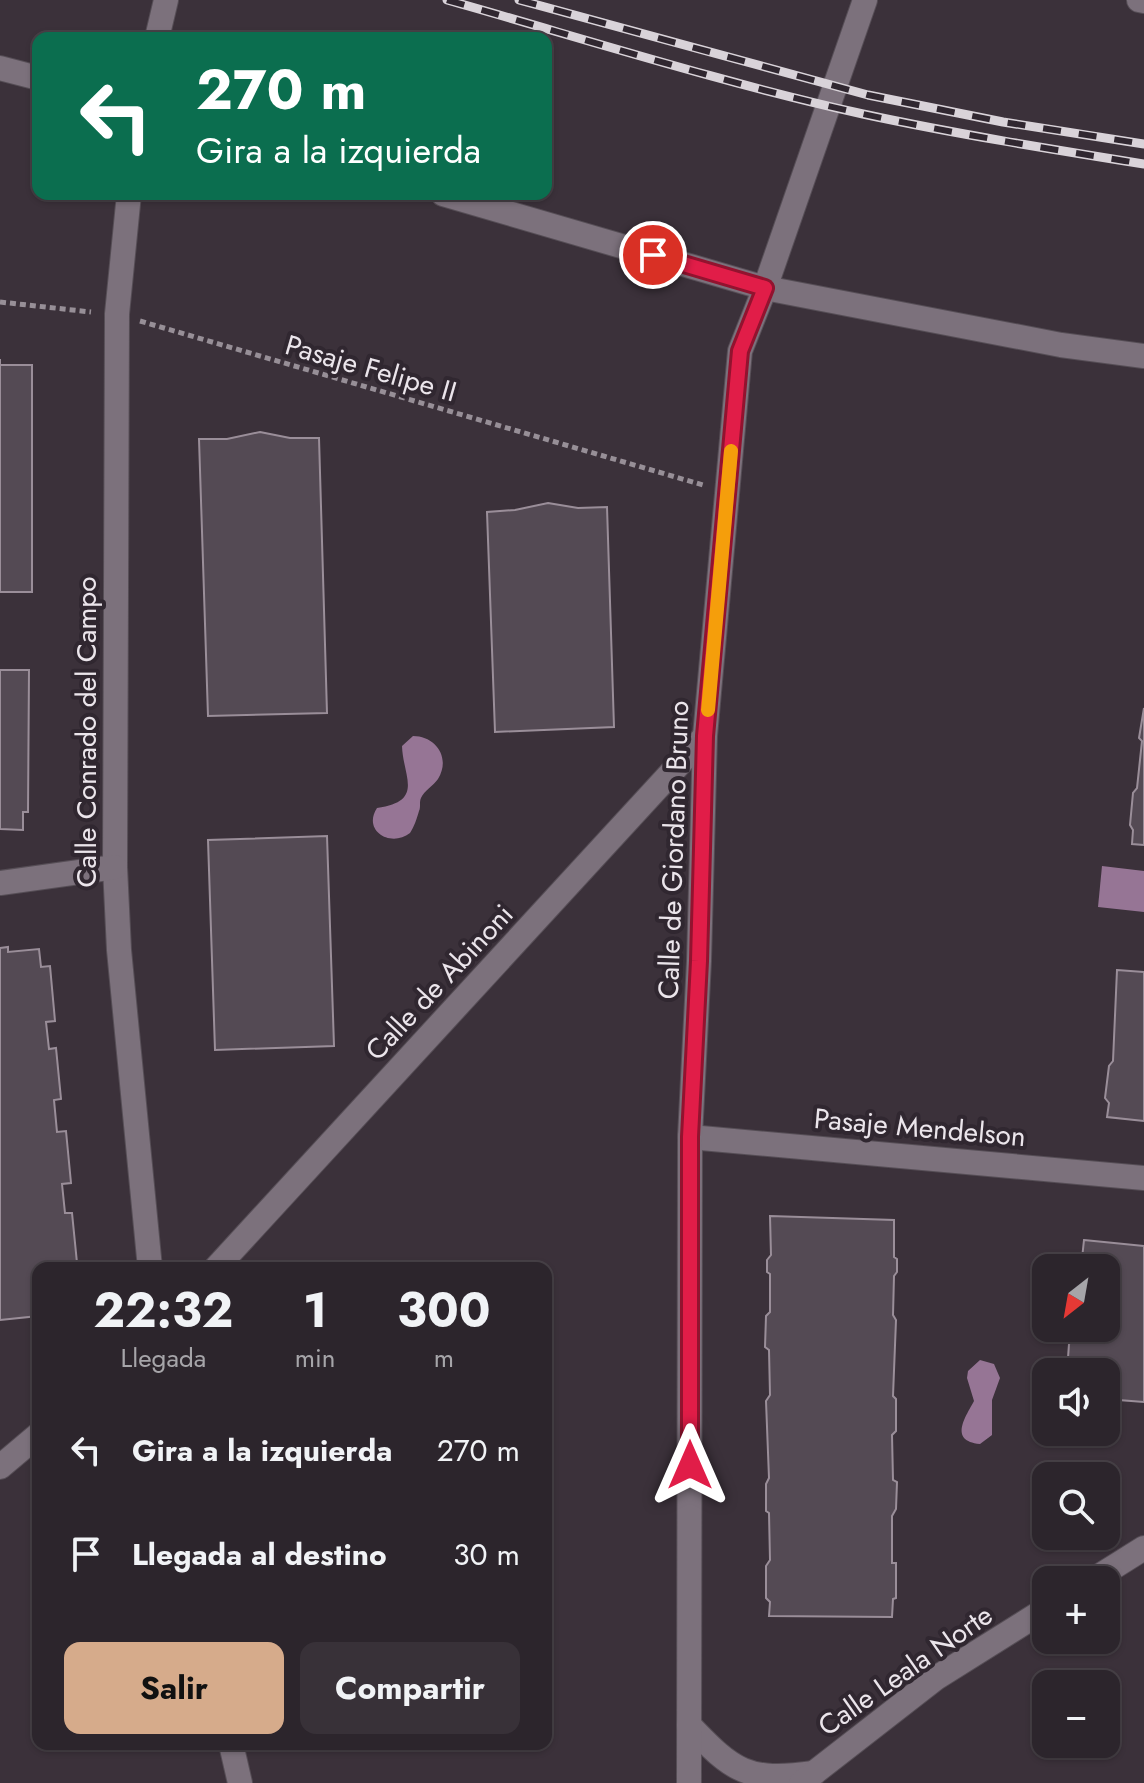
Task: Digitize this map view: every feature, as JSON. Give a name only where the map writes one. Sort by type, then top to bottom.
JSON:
[{"type":"street","points":[[158,32],[166,0]]},
{"type":"street","name":"Calle de Giordano Bruno","points":[[689,1783],[690,1137],[699,961],[705,736],[740,351],[765,288],[865,0]]},
{"type":"street","points":[[0,68],[32,76]]},
{"type":"street","name":"Calle Conrado del Campo","points":[[128,200],[117,314],[115,867],[119,950],[149,1262]]},
{"type":"street","points":[[464,200],[765,288],[1061,345],[1144,356]]},
{"type":"street","name":"Calle de Abinoni","points":[[222,1262],[705,736]]},
{"type":"street","points":[[0,883],[115,867]]},
{"type":"street","name":"Pasaje Mendelson","points":[[690,1137],[1144,1178]]},
{"type":"street","points":[[0,1467],[32,1440]]},
{"type":"street","points":[[1115,1566],[1144,1548]]},
{"type":"street","name":"Calle Leala Norte","points":[[807,1778],[936,1678],[1032,1618]]},
{"type":"street","points":[[689,1725],[728,1764],[745,1772],[807,1778]]},
{"type":"street","points":[[232,1750],[240,1783]]},
{"type":"path","name":"Pasaje Felipe II","points":[[0,302],[117,314],[727,492]]},
{"type":"shaded area","points":[[413,736],[428,740],[439,750],[442,771],[421,798],[410,833],[395,839],[387,838],[376,830],[373,816],[377,808],[392,805],[406,793],[408,786],[402,746]]},
{"type":"shaded area","points":[[1102,866],[1144,871],[1144,912],[1098,907]]},
{"type":"shaded area","points":[[980,1360],[994,1364],[1000,1378],[992,1400],[992,1435],[980,1444],[964,1438],[962,1427],[974,1401],[968,1371]]},
{"type":"building","points":[[0,365],[32,365],[32,592],[0,592]]},
{"type":"building","points":[[260,432],[290,438],[319,438],[327,713],[208,716],[199,439],[227,439]]},
{"type":"building","points":[[548,503],[578,508],[607,507],[614,727],[495,732],[487,512]]},
{"type":"building","points":[[0,670],[29,670],[28,812],[23,812],[23,830],[0,829]]},
{"type":"building","points":[[1144,708],[1144,845],[1132,844],[1133,830],[1130,825],[1133,793],[1137,788]]},
{"type":"building","points":[[327,836],[334,1046],[215,1050],[208,840]]},
{"type":"building","points":[[8,947],[8,952],[39,949],[41,967],[50,966],[55,1021],[46,1022],[49,1049],[56,1048],[61,1099],[54,1100],[57,1132],[66,1131],[71,1183],[62,1184],[65,1213],[72,1213],[77,1262],[32,1262],[32,1317],[0,1320],[0,948]]},
{"type":"building","points":[[1117,970],[1144,972],[1144,1121],[1107,1117],[1109,1103],[1105,1098],[1109,1066],[1113,1061]]},
{"type":"building","points":[[770,1216],[894,1220],[897,1272],[894,1276],[893,1396],[896,1399],[896,1431],[892,1435],[893,1480],[897,1482],[896,1509],[892,1516],[896,1598],[893,1599],[892,1617],[769,1616],[770,1602],[766,1598],[766,1566],[770,1560],[769,1513],[766,1511],[766,1484],[769,1478],[766,1401],[770,1395],[769,1350],[765,1347],[766,1316],[770,1312],[767,1260],[771,1255]]},
{"type":"building","points":[[1084,1240],[1144,1246],[1144,1402],[1120,1400],[1120,1358],[1068,1358],[1071,1342],[1120,1342],[1120,1254],[1082,1254]]},
{"type":"railway","points":[[447,0],[811,102],[933,128],[1144,164]]},
{"type":"railway","points":[[519,0],[868,95],[1003,122],[1144,144]]},
{"type":"slow traffic","points":[[708,710],[731,451]]},
{"type":"route","points":[[653,255],[765,288],[740,351],[705,736],[699,961],[690,1137],[690,1465]]}]
